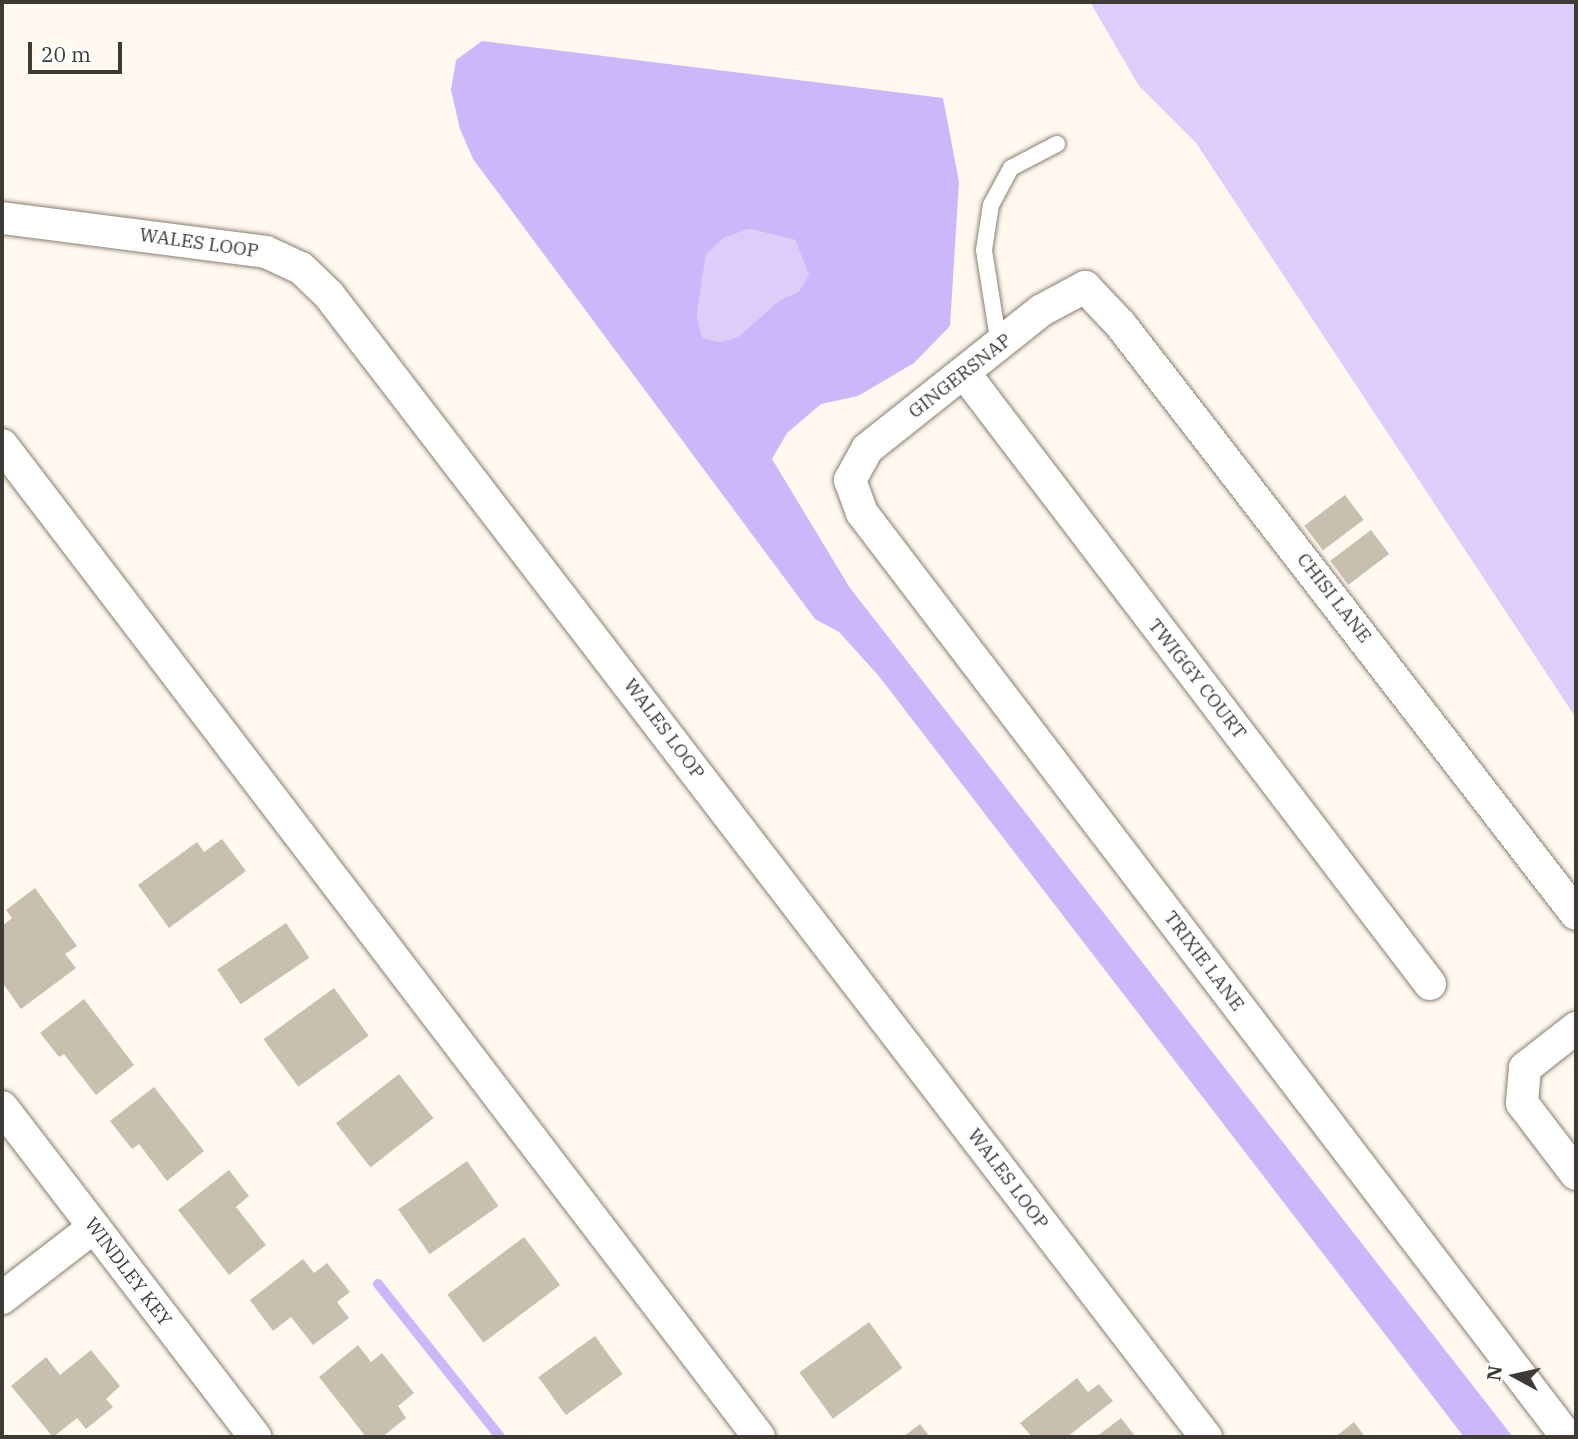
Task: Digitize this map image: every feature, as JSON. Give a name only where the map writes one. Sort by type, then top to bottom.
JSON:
[{"type":"street","name":"WALES LOOP","points":[[2,218],[266,252],[301,268],[329,295],[1206,1437]]},
{"type":"street","name":"GINGERSNAP","points":[[850,480],[867,449],[1042,310],[1085,287]]},
{"type":"street","name":"CHISI LANE","points":[[1085,287],[1130,335],[1576,914]]},
{"type":"street","name":"TWIGGY COURT","points":[[964,373],[1430,984]]},
{"type":"street","points":[[2,446],[759,1437]]},
{"type":"street","name":"TRIXIE LANE","points":[[850,480],[862,513],[942,620],[1567,1437]]},
{"type":"street","points":[[1576,1028],[1525,1068],[1521,1103],[1576,1174]]},
{"type":"street","name":"WINDLEY KEY","points":[[2,1107],[255,1437]]},
{"type":"street","points":[[2,1298],[94,1227]]},
{"type":"lane","points":[[999,345],[984,250],[991,205],[1011,168],[1057,144]]},
{"type":"shaded area","points":[[1090,2],[1576,2],[1576,718],[1196,143],[1139,86]]},
{"type":"shaded area","points":[[482,41],[943,98],[959,182],[950,326],[914,363],[858,396],[821,404],[787,433],[772,459],[850,588],[1513,1437],[1464,1437],[878,675],[839,632],[815,619],[473,159],[460,129],[451,90],[456,60]],"holes":[[[749,229],[795,240],[809,275],[798,292],[780,300],[738,337],[719,342],[702,338],[697,315],[706,254],[723,238]]]},
{"type":"shaded area","points":[[749,229],[795,240],[809,275],[798,292],[780,300],[738,337],[719,342],[701,338],[697,315],[706,253],[723,238]]},
{"type":"building","points":[[1345,495],[1364,520],[1323,550],[1304,526]]},
{"type":"building","points":[[1371,530],[1389,554],[1348,585],[1330,561]]},
{"type":"building","points":[[222,839],[246,871],[169,928],[138,885],[197,842],[204,852]]},
{"type":"building","points":[[35,888],[77,946],[65,954],[76,968],[21,1009],[2,982],[2,926],[12,918],[6,910]]},
{"type":"building","points":[[286,923],[309,958],[241,1004],[217,969]]},
{"type":"building","points":[[334,988],[369,1036],[298,1087],[264,1039]]},
{"type":"building","points":[[84,999],[134,1065],[96,1095],[64,1054],[59,1057],[40,1033]]},
{"type":"building","points":[[399,1074],[433,1118],[370,1167],[336,1123]]},
{"type":"building","points":[[154,1087],[204,1151],[167,1181],[139,1144],[132,1149],[110,1121]]},
{"type":"building","points":[[467,1161],[499,1206],[430,1254],[398,1209]]},
{"type":"building","points":[[229,1170],[249,1196],[236,1207],[266,1245],[229,1275],[178,1210]]},
{"type":"building","points":[[524,1237],[560,1285],[483,1343],[447,1295]]},
{"type":"building","points":[[303,1259],[314,1273],[327,1263],[350,1292],[337,1302],[349,1318],[313,1345],[291,1317],[273,1331],[250,1300]]},
{"type":"building","points":[[869,1322],[903,1368],[833,1419],[799,1373]]},
{"type":"building","points":[[595,1336],[623,1374],[566,1415],[538,1377]]},
{"type":"building","points":[[358,1345],[371,1362],[382,1353],[414,1393],[398,1406],[406,1418],[382,1437],[366,1437],[319,1377]]},
{"type":"building","points":[[91,1350],[120,1386],[106,1399],[113,1407],[86,1429],[77,1418],[53,1437],[11,1386],[46,1357],[60,1375]]},
{"type":"building","points":[[1077,1378],[1088,1392],[1099,1384],[1113,1401],[1067,1437],[1032,1437],[1020,1423]]},
{"type":"building","points":[[1121,1418],[1135,1436],[1142,1437],[1096,1437]]},
{"type":"building","points":[[1354,1422],[1365,1437],[1335,1437]]},
{"type":"building","points":[[920,1424],[930,1437],[903,1437]]},
{"type":"waterway","points":[[378,1284],[500,1437]]}]
